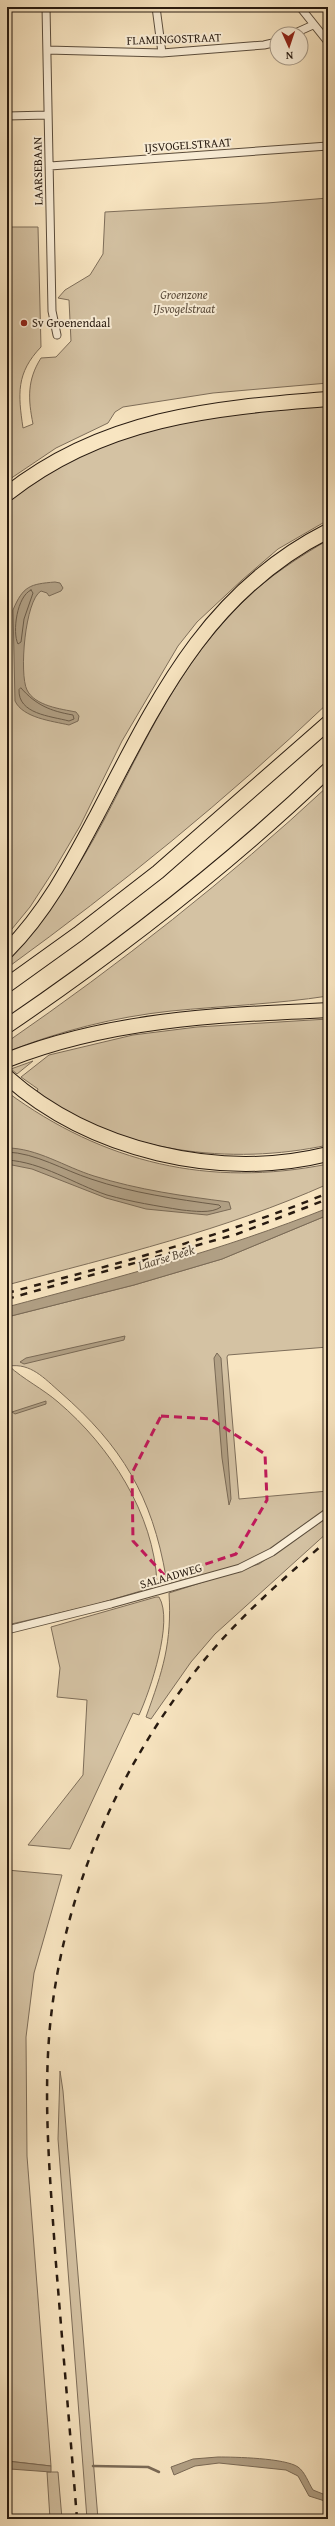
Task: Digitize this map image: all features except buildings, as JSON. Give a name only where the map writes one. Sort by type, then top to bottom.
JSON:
[{"type":"highway","points":[[7,494],[25,480],[68,454],[104,437],[137,426],[202,411],[328,398]]},
{"type":"highway","points":[[7,951],[23,936],[62,880],[148,719],[172,677],[200,635],[239,593],[261,574],[288,554],[328,531]]},
{"type":"highway","points":[[7,985],[147,881],[283,764],[328,723]]},
{"type":"highway","points":[[7,1026],[108,955],[169,908],[328,770]]},
{"type":"highway","points":[[7,1060],[81,1036],[142,1024],[194,1017],[328,1010]]},
{"type":"highway","points":[[7,1077],[62,1116],[99,1134],[174,1157],[250,1163],[296,1160],[328,1154]]},
{"type":"street","name":"LAARSEBAAN","points":[[46,7],[52,311],[57,335]]},
{"type":"street","points":[[156,7],[162,53]]},
{"type":"street","points":[[300,7],[312,25],[328,42]]},
{"type":"street","name":"FLAMINGOSTRAAT","points":[[47,50],[162,53],[269,44]]},
{"type":"street","points":[[7,116],[48,116]]},
{"type":"street","name":"IJSVOGELSTRAAT","points":[[50,166],[328,146]]},
{"type":"street","name":"SALAADWEG","points":[[7,1630],[111,1604],[240,1568],[272,1552],[328,1512]]},
{"type":"highlighted area","points":[[161,1416],[211,1419],[265,1454],[267,1500],[236,1554],[166,1577],[133,1541],[132,1473]]},
{"type":"green space","name":"Groenzone IJsvogelstraat","points":[[328,198],[328,383],[213,393],[123,407],[115,412],[108,423],[56,448],[7,481],[7,227],[38,227],[41,347],[27,366],[21,384],[20,405],[23,428],[33,424],[30,406],[30,390],[36,366],[41,358],[56,357],[71,341],[69,300],[58,298],[65,290],[90,275],[103,254],[105,212]]},
{"type":"green space","points":[[328,405],[328,520],[278,549],[197,622],[178,646],[122,741],[80,826],[54,870],[30,907],[7,935],[7,504],[29,484],[65,460],[150,429],[241,413]]},
{"type":"green space","points":[[328,540],[328,703],[290,739],[172,841],[91,906],[7,968],[7,962],[47,912],[72,876],[94,839],[149,732],[183,676],[201,650],[222,624],[254,591],[285,567]]},
{"type":"green space","points":[[328,786],[328,996],[269,1003],[171,1011],[129,1017],[67,1031],[7,1052],[7,1042],[91,982],[172,920],[252,854]]},
{"type":"green space","points":[[328,1019],[328,1145],[291,1151],[253,1154],[215,1154],[176,1149],[139,1141],[103,1129],[69,1113],[37,1092],[38,1089],[21,1077],[49,1055],[133,1035],[197,1027]]},
{"type":"green space","points":[[33,1061],[17,1074],[11,1069]]},
{"type":"green space","points":[[7,1092],[44,1116],[81,1137],[120,1152],[159,1164],[200,1170],[241,1173],[284,1171],[328,1164],[328,1184],[210,1229],[7,1285]]},
{"type":"green space","points":[[328,1215],[328,1347],[228,1355],[227,1357],[239,1499],[328,1491],[328,1509],[266,1553],[238,1566],[173,1584],[166,1577],[160,1548],[143,1497],[131,1474],[117,1453],[101,1432],[82,1412],[43,1377],[31,1369],[9,1366],[58,1402],[95,1439],[111,1460],[126,1483],[148,1532],[154,1557],[157,1583],[151,1588],[90,1606],[7,1625],[7,1317],[134,1285],[222,1259]]},
{"type":"green space","points":[[328,1517],[328,1532],[215,1634],[191,1662],[151,1719],[146,1717],[162,1670],[168,1642],[170,1611],[169,1593],[259,1564]]},
{"type":"green space","points":[[159,1597],[163,1608],[164,1622],[159,1656],[149,1690],[139,1715],[133,1713],[70,1849],[28,1845],[83,1775],[87,1700],[57,1697],[60,1668],[51,1627]]},
{"type":"green space","points":[[7,1870],[62,1875],[34,1973],[26,2037],[27,2156],[51,2466],[7,2461]]},
{"type":"green space","points":[[60,2071],[63,2091],[98,2519],[87,2519],[58,2139]]},
{"type":"green space","points":[[47,2472],[58,2472],[62,2519],[50,2519]]},
{"type":"water","points":[[55,582],[60,583],[63,588],[61,591],[49,596],[47,593],[41,591],[35,597],[31,608],[25,638],[25,682],[27,690],[36,700],[49,706],[76,712],[79,716],[78,721],[69,725],[31,715],[19,707],[15,701],[13,610],[20,596],[28,588],[33,585]]},
{"type":"water","points":[[7,1148],[40,1154],[83,1172],[111,1181],[144,1189],[229,1202],[231,1209],[207,1215],[146,1209],[106,1198],[32,1169],[7,1164]]},
{"type":"water","points":[[328,1208],[328,1215],[222,1259],[134,1285],[7,1317],[7,1307],[129,1274],[209,1250]]},
{"type":"water","points":[[125,1336],[124,1340],[24,1364],[20,1362],[26,1358]]},
{"type":"water","points":[[217,1353],[221,1358],[231,1499],[229,1505],[222,1458],[214,1358]]},
{"type":"water","points":[[46,1401],[46,1404],[15,1414],[12,1412]]},
{"type":"water","points":[[218,2457],[271,2460],[292,2464],[303,2472],[313,2490],[328,2496],[328,2502],[309,2496],[298,2476],[286,2470],[219,2463],[195,2466],[174,2475],[171,2467],[193,2459]]},
{"type":"water","points":[[7,2461],[51,2466],[51,2472],[10,2469],[7,2468]]},
{"type":"waterway","points":[[93,2466],[148,2467],[159,2472]]},
{"type":"railway","points":[[7,1293],[129,1260],[209,1236],[249,1223],[328,1193]]},
{"type":"railway","points":[[7,1299],[237,1234],[328,1199]]},
{"type":"railway","points":[[77,2519],[55,2251],[49,2167],[47,2110],[50,2026],[57,1976],[67,1928],[82,1880],[99,1834],[120,1789],[144,1745],[171,1704],[201,1664],[230,1631],[278,1584],[328,1540]]},
{"type":"place","name":"Sv Groenendaal","points":[[24,323]]},
{"type":"water label","name":"Laarse Beek","points":[[166,1257]]}]
